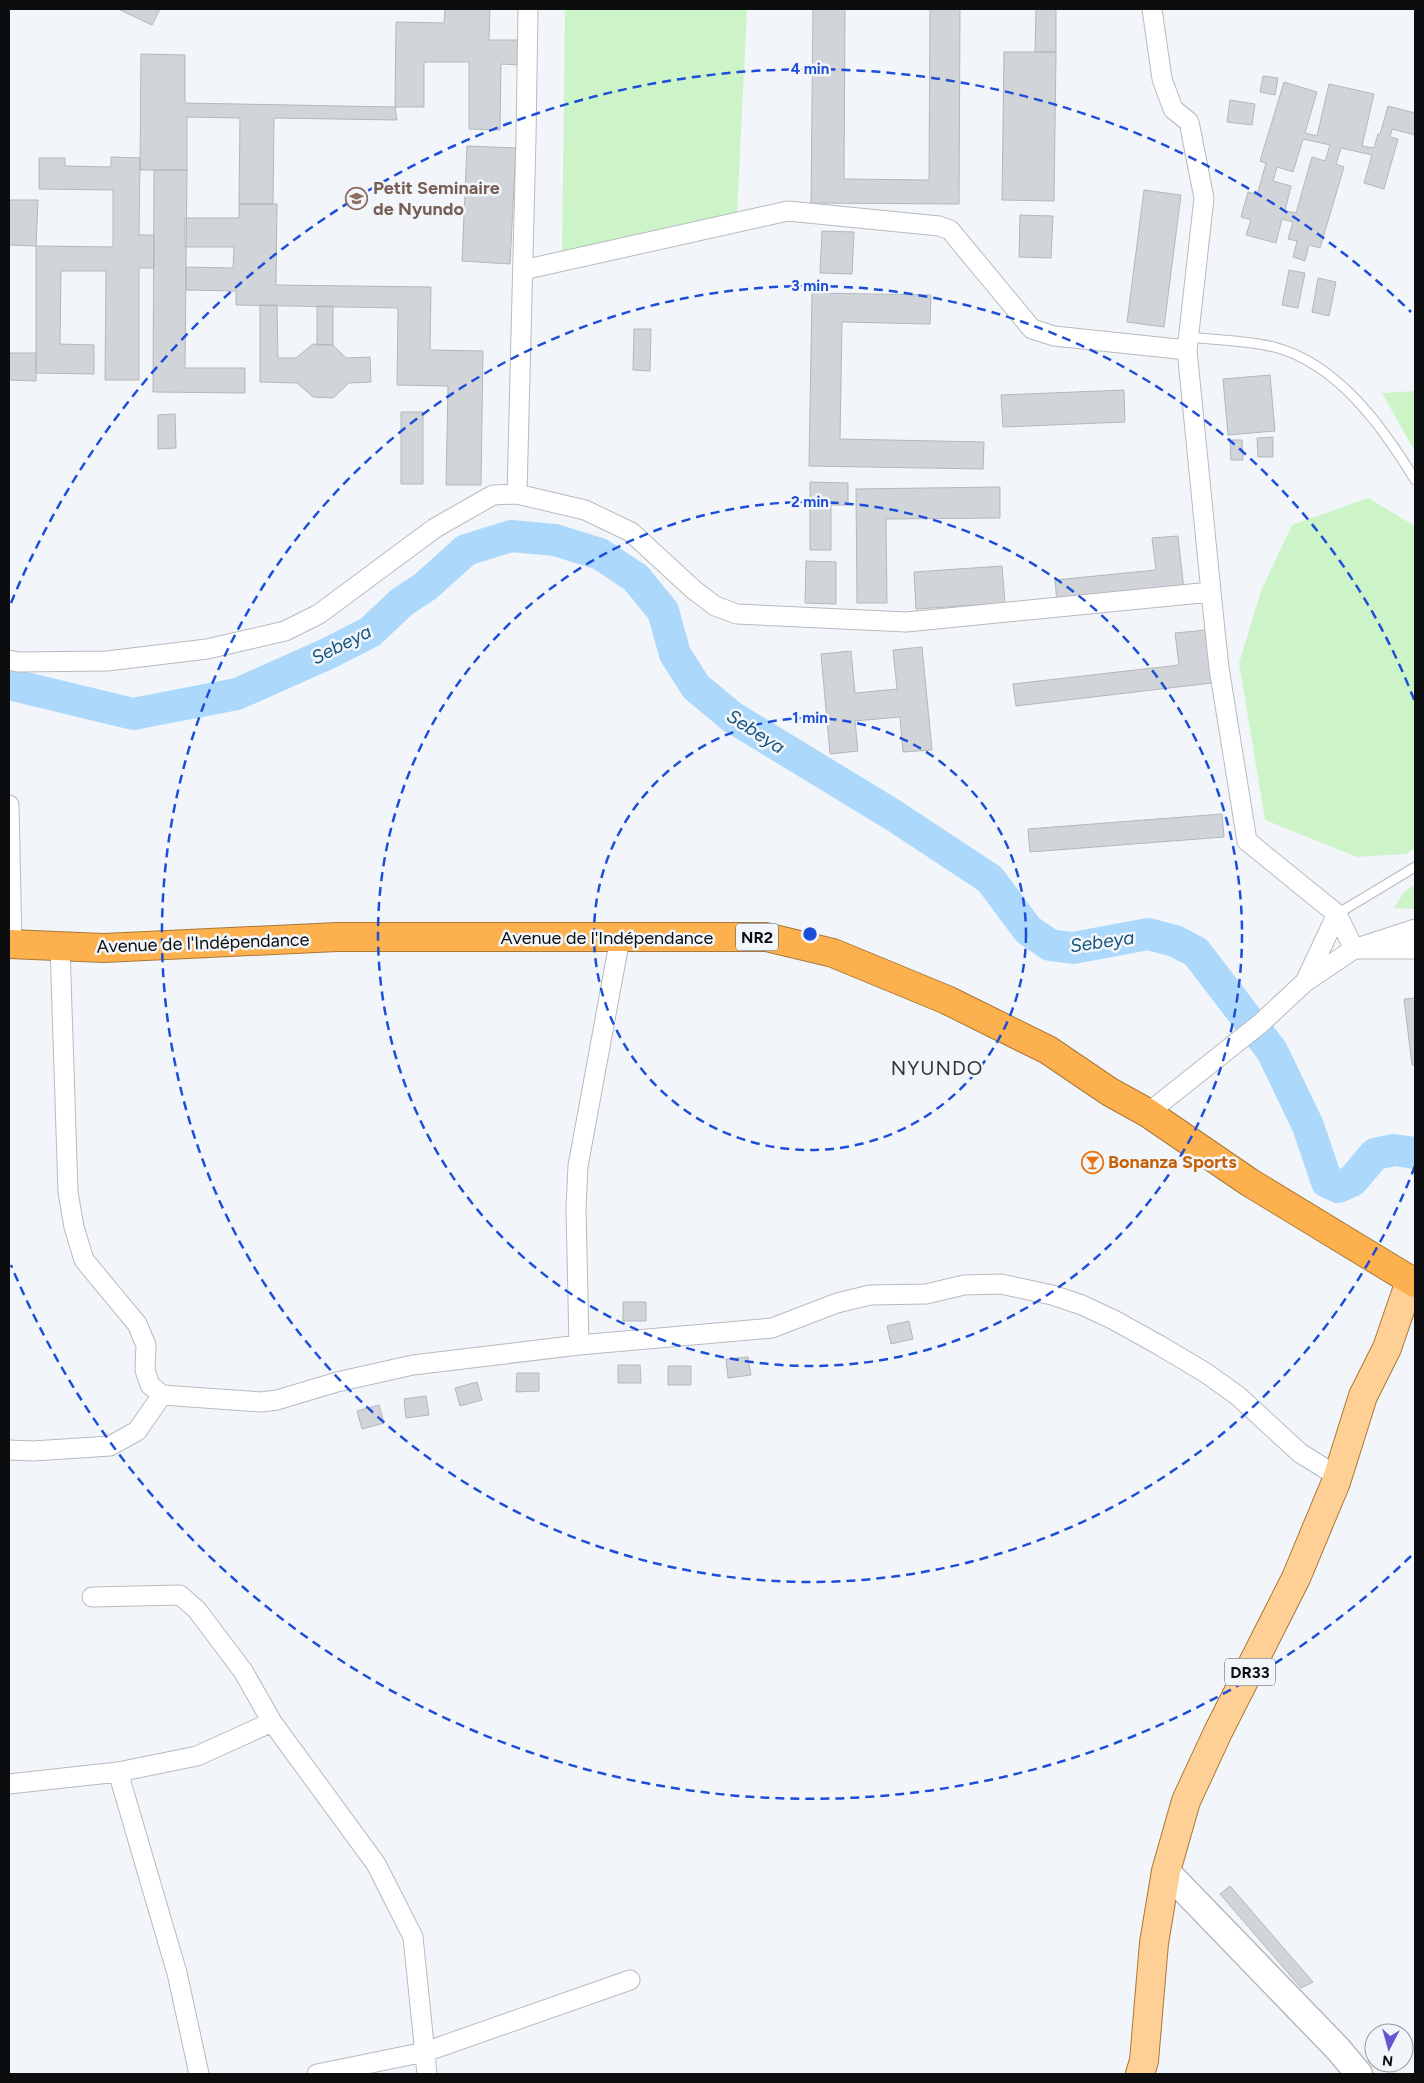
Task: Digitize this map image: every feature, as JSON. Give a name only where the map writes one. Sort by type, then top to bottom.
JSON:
[{"type":"highway","name":"Avenue de l'Indépendance","points":[[11,944],[104,948],[337,938],[766,937],[833,953],[947,1000],[1048,1050],[1249,1182],[1413,1282]]},
{"type":"main road","name":"DR33","points":[[1140,2074],[1144,2062],[1154,1943],[1166,1871],[1186,1801],[1218,1732],[1296,1578],[1328,1504],[1358,1408],[1387,1348],[1413,1282]]},
{"type":"street","points":[[517,494],[528,9]]},
{"type":"street","points":[[1152,9],[1162,79],[1173,109],[1189,122],[1204,198],[1187,343],[1219,668],[1247,841],[1337,914],[1354,949]]},
{"type":"street","points":[[523,270],[788,211],[939,226],[950,230],[1032,328],[1041,333],[1054,336],[1187,343]]},
{"type":"street","points":[[9,660],[18,662],[107,661],[207,649],[285,631],[319,614],[435,528],[493,495],[517,494],[585,510],[631,532],[694,590],[715,606],[737,614],[906,622],[1211,592]]},
{"type":"street","points":[[9,805],[11,944]]},
{"type":"street","points":[[1305,982],[1337,914]]},
{"type":"street","points":[[1148,1114],[1261,1023],[1305,982],[1354,949],[1415,929]]},
{"type":"street","points":[[579,1345],[576,1208],[578,1166],[620,938]]},
{"type":"street","points":[[60,946],[68,1192],[74,1227],[84,1260],[138,1324],[146,1345],[145,1370],[150,1385],[162,1395],[261,1402],[277,1400],[337,1382],[414,1365],[579,1345],[772,1328],[837,1303],[870,1295],[926,1294],[964,1285],[1001,1284],[1052,1295],[1082,1305],[1160,1345],[1206,1373],[1238,1396],[1300,1453],[1337,1476]]},
{"type":"street","points":[[1354,949],[1415,948]]},
{"type":"street","points":[[9,1450],[33,1451],[110,1446],[137,1431],[162,1395]]},
{"type":"street","points":[[92,1597],[180,1595],[197,1610],[242,1671],[272,1722],[376,1864],[413,1937],[427,2074]]},
{"type":"street","points":[[9,1784],[118,1772],[197,1756],[272,1722]]},
{"type":"street","points":[[118,1772],[177,1973],[199,2074]]},
{"type":"street","points":[[1166,1871],[1338,2048],[1359,2074]]},
{"type":"street","points":[[316,2074],[425,2052],[630,1980]]},
{"type":"lane","points":[[1187,343],[1239,341],[1274,347],[1300,355],[1358,400],[1395,446],[1415,480]]},
{"type":"lane","points":[[1337,914],[1415,867]]},
{"type":"green space","points":[[565,9],[747,9],[737,215],[562,252]]},
{"type":"green space","points":[[1415,391],[1415,452],[1382,393]]},
{"type":"green space","points":[[1368,498],[1415,526],[1415,848],[1406,854],[1357,857],[1265,820],[1239,663],[1261,591],[1292,525]]},
{"type":"green space","points":[[1415,885],[1415,909],[1394,908],[1404,892]]},
{"type":"building","points":[[118,9],[160,9],[152,25]]},
{"type":"building","points":[[445,9],[490,9],[489,40],[521,40],[521,65],[501,64],[500,130],[469,129],[469,62],[424,62],[424,107],[395,107],[396,22],[444,23]]},
{"type":"building","points":[[813,9],[845,9],[844,179],[929,180],[930,9],[960,9],[959,204],[811,203]]},
{"type":"building","points":[[1036,9],[1056,9],[1056,52],[1035,52]]},
{"type":"building","points":[[1004,52],[1056,52],[1054,201],[1002,200]]},
{"type":"building","points":[[141,54],[185,55],[185,103],[395,107],[397,120],[274,118],[273,204],[239,204],[240,118],[187,117],[187,170],[140,170]]},
{"type":"building","points":[[1263,76],[1278,78],[1275,95],[1260,92]]},
{"type":"building","points":[[1284,82],[1317,92],[1305,133],[1317,136],[1329,84],[1374,94],[1362,146],[1374,148],[1388,106],[1415,113],[1415,135],[1392,129],[1390,137],[1398,139],[1384,189],[1364,183],[1372,155],[1341,148],[1336,164],[1344,167],[1320,248],[1309,245],[1305,261],[1293,257],[1297,241],[1288,239],[1293,222],[1282,219],[1276,243],[1246,235],[1251,220],[1241,217],[1248,192],[1257,195],[1266,163],[1260,161]],"holes":[[[1303,139],[1330,145],[1325,161],[1312,157],[1296,213],[1285,211],[1291,186],[1273,181],[1277,167],[1293,172]]]},
{"type":"building","points":[[1230,100],[1255,104],[1252,125],[1227,122]]},
{"type":"building","points":[[467,146],[516,148],[510,264],[462,261]]},
{"type":"building","points":[[111,157],[140,158],[139,235],[154,235],[154,268],[139,268],[139,380],[105,380],[106,271],[61,271],[60,344],[94,345],[94,374],[36,373],[36,246],[113,247],[113,190],[39,189],[39,158],[65,158],[65,166],[111,167]]},
{"type":"building","points":[[154,170],[187,170],[185,368],[245,368],[245,393],[153,392]]},
{"type":"building","points":[[1144,190],[1181,195],[1164,327],[1127,322]]},
{"type":"building","points":[[9,200],[38,200],[36,246],[9,245]]},
{"type":"building","points":[[239,204],[277,204],[276,285],[431,287],[430,350],[483,351],[481,485],[446,485],[448,386],[397,385],[398,308],[236,305],[236,291],[186,290],[186,267],[233,268],[234,247],[185,247],[185,218],[239,218]]},
{"type":"building","points":[[1020,215],[1053,216],[1051,258],[1019,257]]},
{"type":"building","points":[[822,231],[854,232],[852,274],[820,273]]},
{"type":"building","points":[[1289,270],[1305,273],[1298,308],[1282,305]]},
{"type":"building","points":[[1318,278],[1336,282],[1329,316],[1312,312]]},
{"type":"building","points":[[812,293],[931,295],[930,324],[842,322],[840,439],[984,442],[983,469],[809,466]]},
{"type":"building","points":[[260,305],[277,305],[278,358],[296,358],[313,344],[333,345],[346,358],[370,357],[371,382],[349,383],[333,398],[313,397],[297,383],[260,382]]},
{"type":"building","points":[[317,306],[333,306],[333,345],[317,345]]},
{"type":"building","points":[[634,329],[651,329],[650,371],[633,370]]},
{"type":"building","points":[[9,353],[36,353],[36,381],[9,380]]},
{"type":"building","points":[[1270,375],[1275,431],[1228,435],[1223,379]]},
{"type":"building","points":[[1124,390],[1125,422],[1003,427],[1001,395]]},
{"type":"building","points":[[401,412],[423,412],[423,484],[401,484]]},
{"type":"building","points":[[175,414],[176,448],[158,449],[158,415]]},
{"type":"building","points":[[1273,437],[1273,457],[1258,457],[1257,438]]},
{"type":"building","points":[[1230,440],[1242,440],[1243,460],[1231,460]]},
{"type":"building","points":[[810,482],[848,483],[848,505],[831,505],[831,550],[810,550]]},
{"type":"building","points":[[1000,487],[1000,518],[886,519],[887,603],[857,603],[856,489]]},
{"type":"building","points":[[1178,536],[1184,590],[1057,603],[1055,580],[1156,570],[1152,538]]},
{"type":"building","points":[[806,561],[836,562],[836,604],[805,603]]},
{"type":"building","points":[[1002,566],[1005,603],[916,609],[914,572]]},
{"type":"building","points":[[1206,630],[1212,683],[1016,706],[1013,684],[1179,665],[1175,633]]},
{"type":"building","points":[[922,647],[932,750],[903,752],[900,717],[855,721],[858,751],[830,754],[821,654],[851,651],[855,693],[897,689],[893,650]]},
{"type":"building","points":[[1222,814],[1224,837],[1030,852],[1028,829]]},
{"type":"building","points":[[1415,998],[1415,1065],[1412,1065],[1404,999]]},
{"type":"building","points":[[623,1302],[646,1302],[646,1321],[623,1321]]},
{"type":"building","points":[[909,1321],[913,1339],[891,1344],[887,1326]]},
{"type":"building","points":[[748,1357],[751,1375],[728,1378],[726,1359]]},
{"type":"building","points":[[618,1365],[640,1365],[641,1383],[618,1383]]},
{"type":"building","points":[[668,1366],[691,1366],[691,1385],[668,1385]]},
{"type":"building","points":[[517,1373],[539,1373],[539,1391],[516,1392]]},
{"type":"building","points":[[477,1382],[482,1400],[460,1406],[455,1388]]},
{"type":"building","points":[[426,1396],[429,1415],[406,1418],[404,1399]]},
{"type":"building","points":[[379,1405],[384,1423],[362,1429],[357,1411]]},
{"type":"building","points":[[1230,1886],[1313,1982],[1301,1988],[1220,1894]]},
{"type":"waterway","name":"Sebeya","points":[[9,684],[133,714],[237,694],[329,653],[370,632],[402,602],[426,586],[466,550],[511,536],[555,540],[600,554],[636,578],[663,611],[675,654],[696,687],[732,717],[893,815],[990,879],[1028,930],[1050,945],[1073,948],[1148,934],[1175,941],[1196,952],[1272,1051],[1308,1126],[1327,1182],[1338,1187],[1352,1181],[1375,1154],[1394,1150],[1415,1153]]},
{"type":"place","name":"Petit Seminaire de Nyundo","points":[[357,198]]},
{"type":"place","name":"Bonanza Sports","points":[[1092,1162]]},
{"type":"district","name":"NYUNDO","points":[[937,1068]]}]
